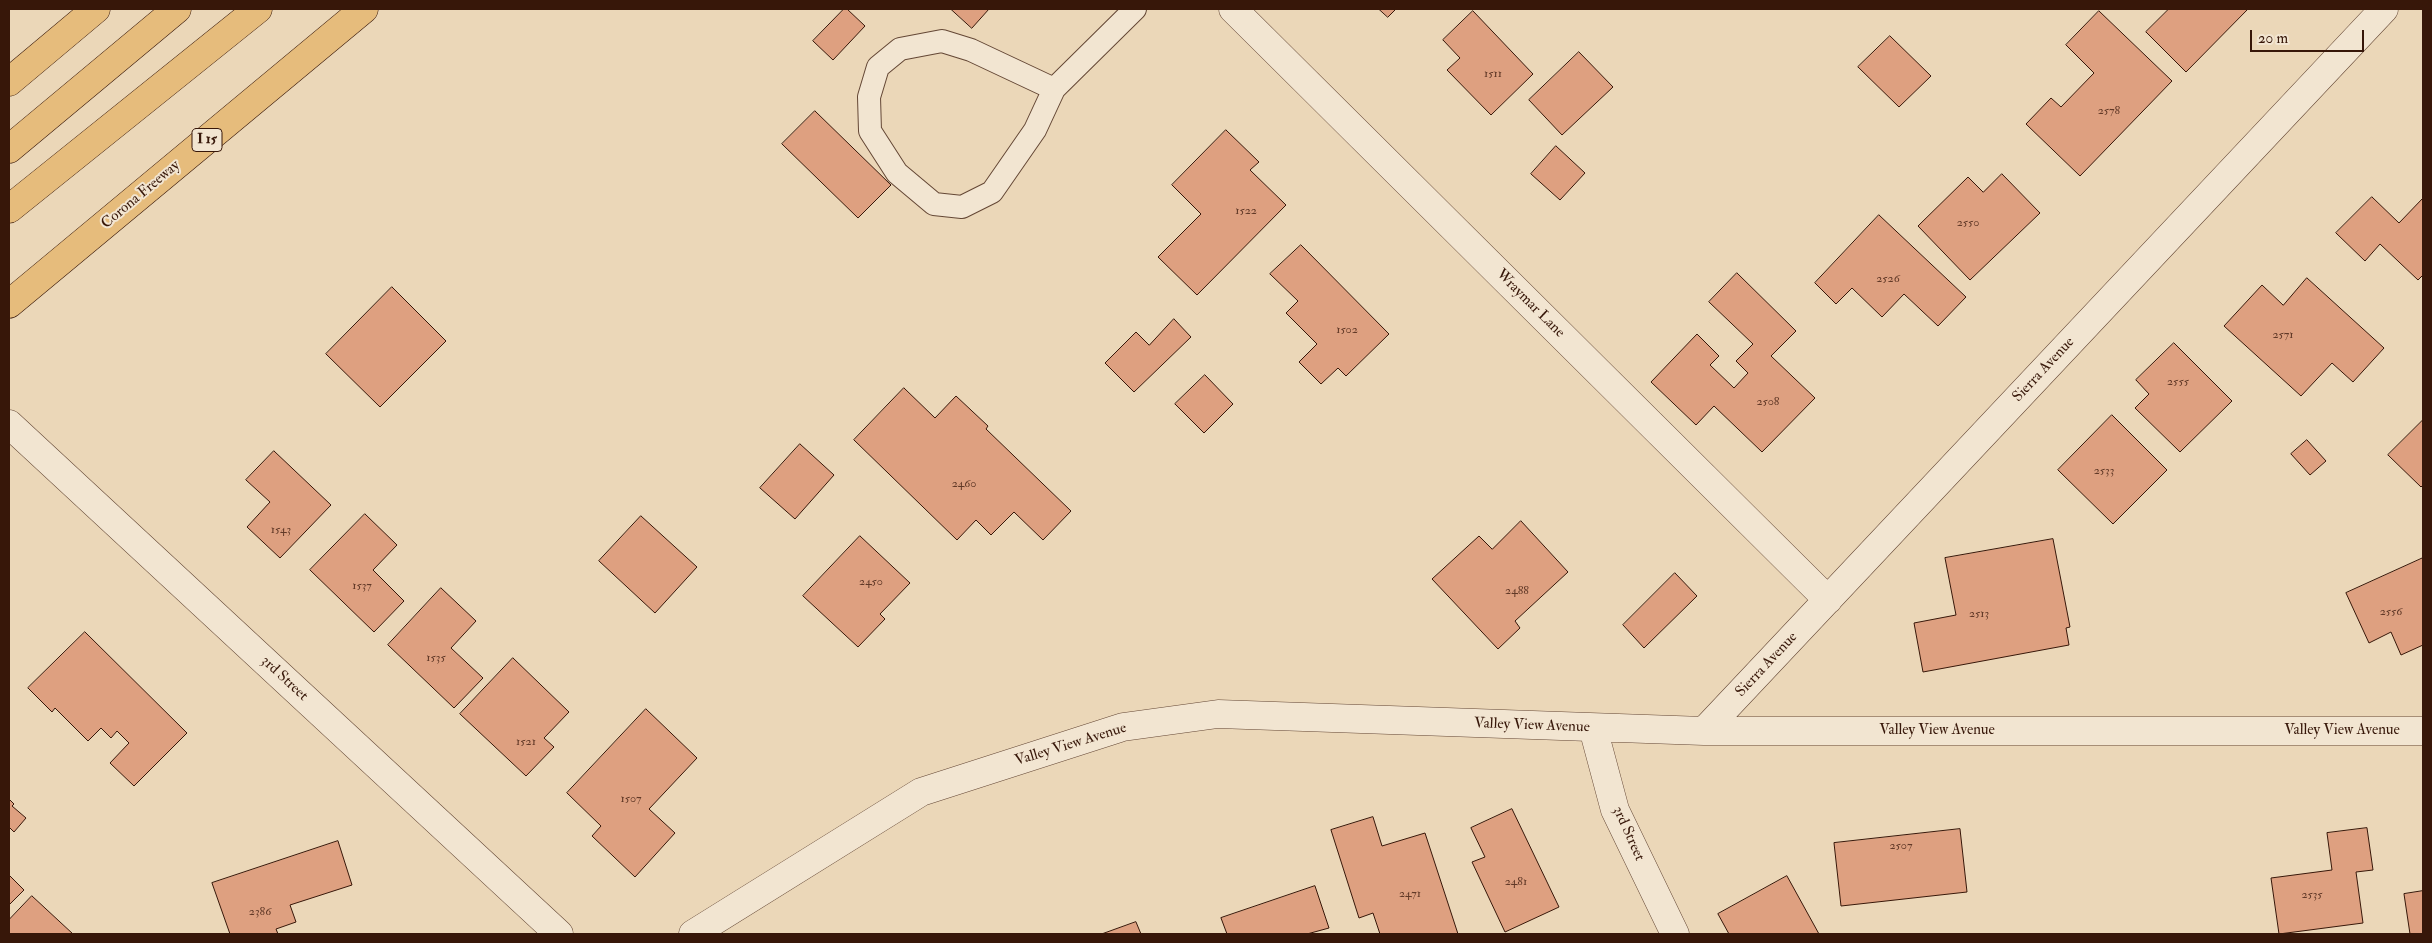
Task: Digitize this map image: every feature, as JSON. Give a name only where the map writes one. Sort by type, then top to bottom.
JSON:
[{"type":"highway","points":[[9,82],[96,9]]},
{"type":"highway","points":[[9,149],[177,9]]},
{"type":"highway","points":[[9,209],[258,9]]},
{"type":"highway","name":"Corona Freeway","points":[[9,304],[364,9]]},
{"type":"street","name":"Wraymar Lane","points":[[1233,9],[1828,600]]},
{"type":"street","name":"Sierra Avenue","points":[[1704,731],[2384,9]]},
{"type":"street","name":"3rd Street","points":[[9,424],[559,934]]},
{"type":"street","name":"Valley View Avenue","points":[[693,934],[921,792],[1123,728],[1218,714],[1704,731],[2423,731]]},
{"type":"street","name":"3rd Street","points":[[1593,728],[1615,810],[1675,934]]},
{"type":"lane","points":[[1054,89],[971,50],[942,41],[900,49],[878,67],[868,97],[870,131],[897,173],[934,204],[962,207],[992,192],[1036,130],[1054,89],[1135,9]]},
{"type":"building","points":[[844,9],[847,9],[865,26],[833,60],[813,41]]},
{"type":"building","points":[[951,9],[989,9],[972,28]]},
{"type":"building","points":[[1379,9],[1396,9],[1388,17]]},
{"type":"building","points":[[2169,9],[2248,9],[2186,72],[2146,32]]},
{"type":"building","points":[[1473,11],[1533,74],[1491,115],[1447,70],[1460,58],[1443,40]]},
{"type":"building","points":[[2099,11],[2172,81],[2080,176],[2026,124],[2051,98],[2061,107],[2094,73],[2066,45]]},
{"type":"building","points":[[1890,36],[1931,76],[1899,107],[1858,67]]},
{"type":"building","points":[[1579,52],[1613,87],[1562,135],[1529,100]]},
{"type":"building","points":[[815,111],[891,185],[858,218],[782,144]]},
{"type":"building","points":[[1226,130],[1259,162],[1250,170],[1286,205],[1197,295],[1158,257],[1201,214],[1172,185]]},
{"type":"building","points":[[1556,146],[1585,173],[1560,200],[1531,174]]},
{"type":"building","points":[[2002,174],[2040,213],[1970,280],[1918,226],[1968,177],[1983,192]]},
{"type":"building","points":[[2372,197],[2399,223],[2423,198],[2423,275],[2418,280],[2380,244],[2365,261],[2336,233]]},
{"type":"building","points":[[1879,215],[1966,297],[1938,326],[1904,294],[1882,317],[1852,288],[1836,304],[1815,283]]},
{"type":"building","points":[[1301,245],[1389,334],[1346,376],[1338,368],[1321,384],[1299,362],[1317,344],[1286,313],[1298,301],[1270,274]]},
{"type":"building","points":[[1737,273],[1796,331],[1771,356],[1815,398],[1762,452],[1714,406],[1696,425],[1651,382],[1697,334],[1719,356],[1710,365],[1734,388],[1748,373],[1736,361],[1753,344],[1709,302]]},
{"type":"building","points":[[2307,278],[2384,348],[2353,382],[2332,363],[2301,396],[2224,326],[2262,285],[2283,305]]},
{"type":"building","points":[[392,287],[446,341],[380,407],[326,354]]},
{"type":"building","points":[[1174,319],[1191,337],[1134,392],[1105,363],[1136,332],[1149,345]]},
{"type":"building","points":[[2174,343],[2232,401],[2180,452],[2135,408],[2149,394],[2136,380]]},
{"type":"building","points":[[1205,375],[1233,404],[1204,433],[1175,404]]},
{"type":"building","points":[[904,388],[935,418],[956,396],[988,426],[986,429],[1071,511],[1043,540],[1014,512],[991,535],[976,520],[957,540],[854,440]]},
{"type":"building","points":[[2112,415],[2167,470],[2113,524],[2058,470]]},
{"type":"building","points":[[2423,420],[2423,485],[2421,487],[2388,455]]},
{"type":"building","points":[[2307,440],[2326,461],[2310,475],[2291,454]]},
{"type":"building","points":[[800,444],[834,475],[795,519],[760,488]]},
{"type":"building","points":[[274,451],[331,505],[280,558],[247,527],[270,502],[246,480]]},
{"type":"building","points":[[365,514],[397,545],[373,570],[404,601],[374,632],[310,570]]},
{"type":"building","points":[[641,516],[697,567],[655,613],[599,561]]},
{"type":"building","points":[[1521,521],[1568,572],[1515,621],[1520,628],[1498,649],[1432,579],[1479,536],[1492,549]]},
{"type":"building","points":[[860,536],[910,583],[880,614],[885,619],[858,647],[803,596]]},
{"type":"building","points":[[2053,539],[2070,627],[2066,628],[2069,645],[1923,672],[1914,623],[1956,615],[1945,558]]},
{"type":"building","points":[[2423,558],[2423,645],[2401,655],[2391,632],[2369,643],[2346,593]]},
{"type":"building","points":[[1675,573],[1697,596],[1644,648],[1623,625]]},
{"type":"building","points":[[441,588],[476,621],[451,648],[483,678],[454,708],[388,645]]},
{"type":"building","points":[[85,632],[187,733],[134,786],[110,763],[129,743],[117,731],[111,738],[101,728],[88,741],[55,708],[52,712],[28,688]]},
{"type":"building","points":[[513,658],[569,712],[544,738],[554,747],[526,776],[460,714]]},
{"type":"building","points":[[646,709],[697,758],[649,809],[675,833],[635,877],[592,836],[601,826],[567,793]]},
{"type":"building","points":[[9,799],[14,804],[12,806],[26,818],[14,832],[9,827]]},
{"type":"building","points":[[1512,809],[1559,907],[1505,932],[1472,862],[1485,857],[1471,828]]},
{"type":"building","points":[[1373,817],[1382,846],[1425,833],[1458,934],[1380,934],[1373,913],[1359,918],[1331,830]]},
{"type":"building","points":[[2367,828],[2373,870],[2356,872],[2363,923],[2279,934],[2271,878],[2332,870],[2327,833]]},
{"type":"building","points":[[1960,829],[1967,892],[1841,906],[1834,843]]},
{"type":"building","points":[[338,841],[352,885],[290,905],[296,922],[276,929],[278,934],[230,934],[212,883]]},
{"type":"building","points":[[9,875],[24,890],[9,905]]},
{"type":"building","points":[[1787,876],[1819,934],[1729,934],[1718,914]]},
{"type":"building","points":[[1315,886],[1329,928],[1307,934],[1227,934],[1221,918]]},
{"type":"building","points":[[2423,891],[2423,934],[2410,934],[2404,894]]},
{"type":"building","points":[[32,896],[73,934],[9,934],[9,920]]},
{"type":"building","points":[[1136,922],[1141,934],[1102,934]]}]
